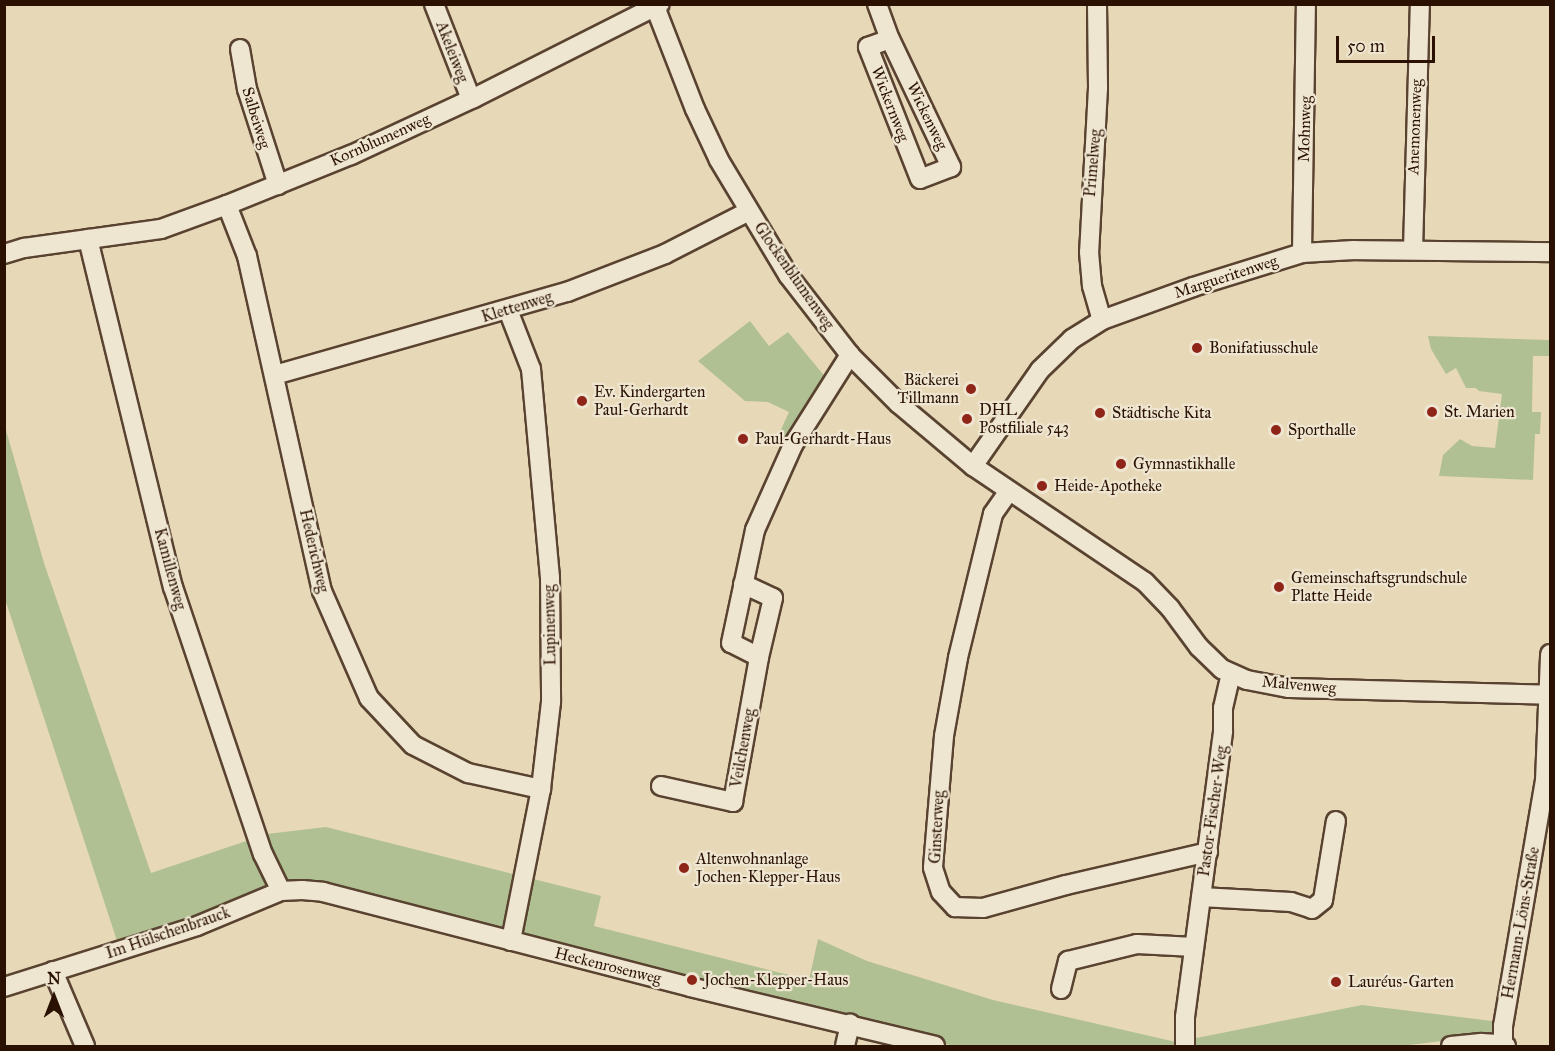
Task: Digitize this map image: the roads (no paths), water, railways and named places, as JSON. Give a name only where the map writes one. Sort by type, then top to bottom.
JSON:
[{"type":"street","name":"Akeleiweg","points":[[434,4],[471,99]]},
{"type":"street","name":"Wickenweg","points":[[877,4],[890,39],[951,166],[920,179],[908,149]]},
{"type":"street","name":"Primelweg","points":[[1097,4],[1098,88],[1089,252],[1092,286],[1102,320]]},
{"type":"street","name":"Mohnweg","points":[[1302,253],[1306,4]]},
{"type":"street","name":"Anemonenweg","points":[[1413,250],[1420,4]]},
{"type":"street","name":"Kornblumenweg","points":[[4,254],[24,248],[160,229],[228,205],[471,99],[656,5]]},
{"type":"street","name":"Glockenblumenweg","points":[[656,5],[695,109],[719,160],[788,274],[850,355],[899,404],[973,466],[1009,491]]},
{"type":"street","name":"Wickernweg","points":[[890,39],[868,47],[908,149]]},
{"type":"street","name":"Salbeiweg","points":[[240,49],[246,89],[278,185]]},
{"type":"street","name":"Hederichweg","points":[[228,205],[247,256],[322,591],[369,698],[413,746],[468,773],[541,789]]},
{"type":"street","name":"Klettenweg","points":[[275,375],[508,310],[620,273],[700,238],[748,211]]},
{"type":"street","name":"Kamillenweg","points":[[88,239],[173,587],[263,854],[281,891]]},
{"type":"street","name":"Margueritenweg","points":[[973,466],[1040,370],[1072,339],[1102,320],[1193,287],[1302,253],[1413,250],[1551,252]]},
{"type":"street","name":"Lupinenweg","points":[[508,310],[531,369],[550,577],[551,702],[541,789],[511,941]]},
{"type":"street","points":[[759,657],[731,642],[755,530],[793,445],[850,355]]},
{"type":"street","name":"Malvenweg","points":[[1009,491],[1077,534],[1145,582],[1170,608],[1212,661],[1231,674],[1289,688],[1550,695]]},
{"type":"street","name":"Ginsterweg","points":[[1009,491],[993,514],[958,658],[944,736],[933,868],[941,892],[955,907],[982,908],[1066,885],[1208,852]]},
{"type":"street","name":"Veilchenweg","points":[[661,786],[733,802],[759,657],[773,598],[742,584]]},
{"type":"street","name":"Hermann-Löns-Straße","points":[[1505,1045],[1503,1026],[1545,781],[1550,722],[1551,654]]},
{"type":"street","name":"Pastor-Fischer-Weg","points":[[1185,1047],[1185,1017],[1223,731],[1223,708],[1231,674]]},
{"type":"street","points":[[1202,897],[1291,902],[1312,909],[1323,900],[1336,821]]},
{"type":"street","name":"Heckenrosenweg","points":[[281,891],[323,892],[935,1047]]},
{"type":"street","name":"Im Hülschenbrauck","points":[[4,987],[197,926],[281,891]]},
{"type":"street","points":[[1061,989],[1068,961],[1137,944],[1194,947]]},
{"type":"street","points":[[53,971],[85,1047]]},
{"type":"street","points":[[845,1047],[850,1024]]},
{"type":"street","points":[[1451,1047],[1481,1043],[1505,1045]]},
{"type":"place","name":"Bonifatiusschule","points":[[1197,348]]},
{"type":"place","name":"Bäckerei Tillmann","points":[[971,389]]},
{"type":"place","name":"Ev. Kindergarten Paul-Gerhardt","points":[[582,401]]},
{"type":"place","name":"St. Marien","points":[[1432,412]]},
{"type":"place","name":"Städtische Kita","points":[[1100,413]]},
{"type":"place","name":"DHL Postfiliale 543","points":[[967,419]]},
{"type":"place","name":"Sporthalle","points":[[1276,430]]},
{"type":"place","name":"Paul-Gerhardt-Haus","points":[[743,439]]},
{"type":"place","name":"Gymnastikhalle","points":[[1121,464]]},
{"type":"place","name":"Heide-Apotheke","points":[[1042,486]]},
{"type":"place","name":"Gemeinschaftsgrundschule Platte Heide","points":[[1279,587]]},
{"type":"place","name":"Altenwohnanlage Jochen-Klepper-Haus","points":[[684,868]]},
{"type":"place","name":"Jochen-Klepper-Haus","points":[[692,980]]},
{"type":"place","name":"Lauréus-Garten","points":[[1336,982]]}]
